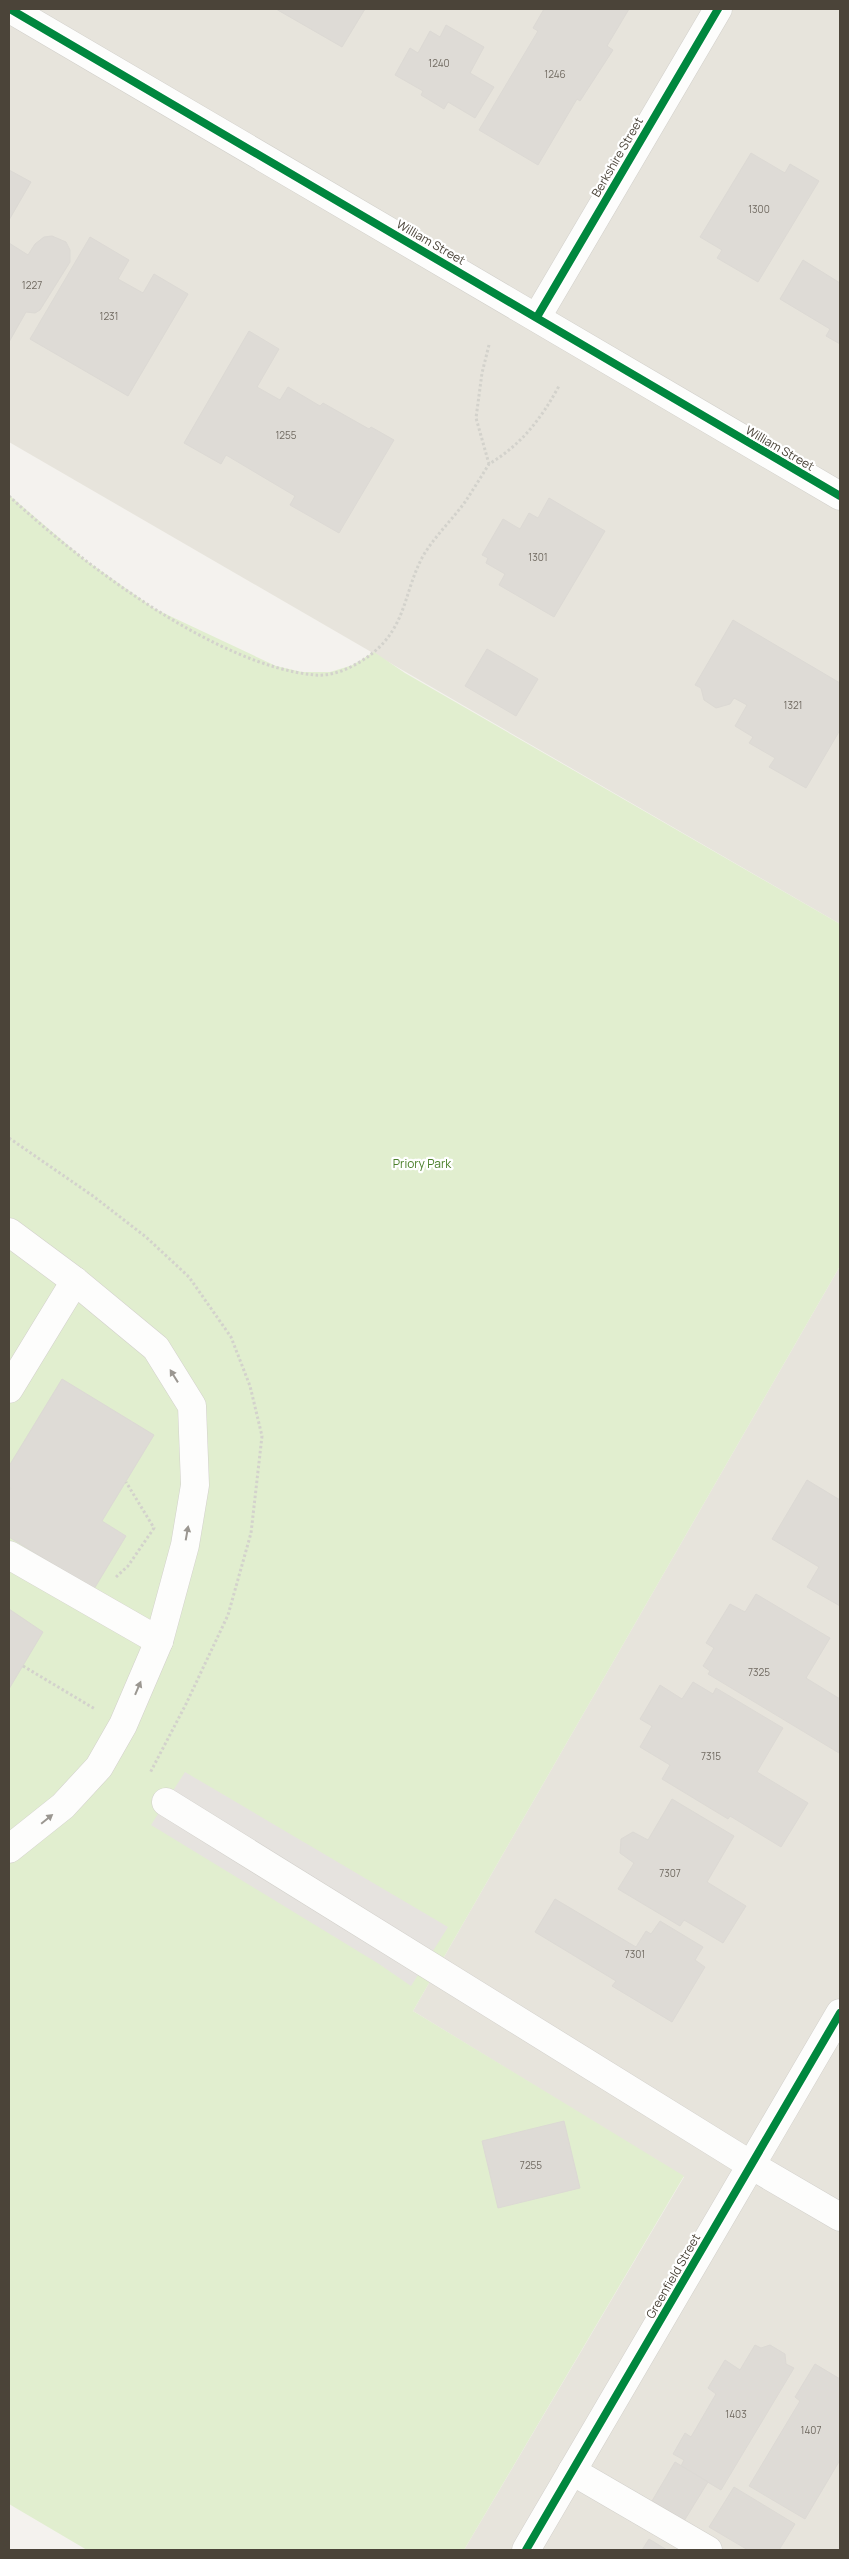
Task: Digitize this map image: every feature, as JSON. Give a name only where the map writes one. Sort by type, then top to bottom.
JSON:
[{"type":"street","name":"William Street","points":[[10,9],[840,496]]},
{"type":"street","name":"Berkshire Street","points":[[537,317],[718,9]]},
{"type":"street","points":[[9,1232],[75,1280],[156,1348],[192,1406],[195,1485],[184,1545],[159,1641],[123,1725],[99,1767],[63,1806],[9,1850]]},
{"type":"street","points":[[9,1389],[75,1280]]},
{"type":"street","points":[[9,1555],[159,1641]]},
{"type":"street","points":[[166,1802],[751,2165],[840,2217]]},
{"type":"street","name":"Greenfield Street","points":[[526,2550],[840,2013]]},
{"type":"street","points":[[572,2471],[708,2550]]},
{"type":"path","points":[[489,345],[482,373],[476,418],[489,464]]},
{"type":"path","points":[[9,496],[88,563],[155,609],[221,646],[267,664],[316,675],[346,670],[374,652],[396,628],[423,558],[489,464],[511,451],[544,415],[559,386]]},
{"type":"path","points":[[93,1604],[107,1586],[128,1566],[154,1528],[126,1482]]},
{"type":"path","points":[[23,1666],[123,1725]]},
{"type":"shaded area","points":[[9,9],[840,9],[840,924],[9,442]]},
{"type":"shaded area","points":[[840,1266],[840,2550],[464,2550],[684,2177],[413,2011]]},
{"type":"shaded area","points":[[185,1772],[448,1927],[411,1986],[379,1964],[151,1825]]},
{"type":"green space","name":"Priory Park","points":[[9,495],[84,559],[155,609],[276,666],[302,672],[330,672],[353,665],[374,652],[405,673],[840,924],[840,1266],[413,2011],[684,2176],[464,2550],[87,2550],[9,2504]]},
{"type":"building","points":[[276,9],[365,9],[342,47]]},
{"type":"building","points":[[544,9],[629,9],[607,46],[613,50],[580,101],[577,99],[538,165],[479,130],[538,31],[533,28]]},
{"type":"building","points":[[446,25],[484,47],[470,73],[494,87],[475,118],[448,102],[444,109],[421,95],[423,91],[395,75],[410,48],[418,53],[430,31],[440,37]]},
{"type":"building","points":[[751,153],[785,173],[790,164],[819,181],[758,282],[717,258],[722,250],[700,237]]},
{"type":"building","points":[[9,170],[31,182],[9,220]]},
{"type":"building","points":[[52,236],[66,242],[70,250],[70,262],[40,310],[35,313],[26,312],[9,342],[9,243],[28,255],[35,244],[44,237]]},
{"type":"building","points":[[90,237],[129,260],[118,279],[143,293],[154,274],[188,294],[128,396],[30,339]]},
{"type":"building","points":[[803,260],[840,283],[840,344],[826,336],[830,329],[780,299]]},
{"type":"building","points":[[249,331],[279,349],[257,387],[280,400],[288,387],[320,406],[323,403],[369,429],[371,427],[394,440],[339,533],[290,505],[295,496],[226,455],[221,464],[184,443]]},
{"type":"building","points":[[549,498],[605,531],[554,617],[499,585],[505,574],[486,563],[488,558],[482,555],[503,519],[520,529],[529,513],[538,518]]},
{"type":"building","points":[[733,620],[840,683],[840,730],[806,788],[769,767],[775,758],[749,743],[753,737],[735,726],[747,705],[734,698],[730,704],[716,708],[704,700],[701,688],[695,685]]},
{"type":"building","points":[[487,649],[538,679],[516,716],[465,686]]},
{"type":"building","points":[[62,1379],[154,1435],[102,1521],[126,1536],[94,1589],[9,1537],[9,1491],[11,1488],[9,1487],[9,1466]]},
{"type":"building","points":[[807,1480],[840,1500],[840,1606],[807,1587],[819,1567],[772,1539]]},
{"type":"building","points":[[756,1594],[830,1638],[806,1678],[840,1699],[839,1753],[708,1674],[710,1671],[703,1666],[714,1648],[706,1643],[730,1604],[745,1612]]},
{"type":"building","points":[[9,1609],[43,1632],[9,1689]]},
{"type":"building","points":[[693,1682],[713,1694],[716,1688],[783,1728],[757,1772],[808,1803],[781,1847],[730,1816],[728,1819],[662,1779],[670,1765],[640,1747],[652,1726],[640,1719],[660,1685],[682,1699]]},
{"type":"building","points":[[672,1799],[734,1836],[707,1882],[746,1906],[723,1943],[684,1920],[680,1926],[618,1889],[634,1863],[620,1853],[621,1839],[633,1832],[648,1840]]},
{"type":"building","points":[[555,1899],[636,1947],[646,1931],[651,1934],[660,1921],[703,1947],[695,1960],[705,1967],[672,2022],[612,1986],[616,1981],[535,1932]]},
{"type":"building","points":[[564,2121],[580,2188],[498,2208],[482,2141]]},
{"type":"building","points":[[755,2345],[761,2348],[770,2345],[785,2354],[786,2364],[794,2368],[721,2490],[681,2466],[684,2460],[673,2454],[685,2433],[691,2437],[716,2394],[708,2388],[725,2360],[740,2370]]},
{"type":"building","points":[[815,2364],[840,2379],[840,2460],[805,2519],[749,2486],[800,2401],[795,2397]]},
{"type":"building","points":[[675,2462],[708,2482],[684,2521],[652,2501]]},
{"type":"building","points":[[734,2487],[795,2524],[779,2550],[748,2550],[709,2527]]},
{"type":"building","points":[[649,2539],[667,2550],[642,2550]]},
{"type":"cycle path","points":[[10,9],[840,496]]},
{"type":"cycle path","points":[[537,317],[718,9]]},
{"type":"cycle path","points":[[526,2550],[840,2013]]}]
